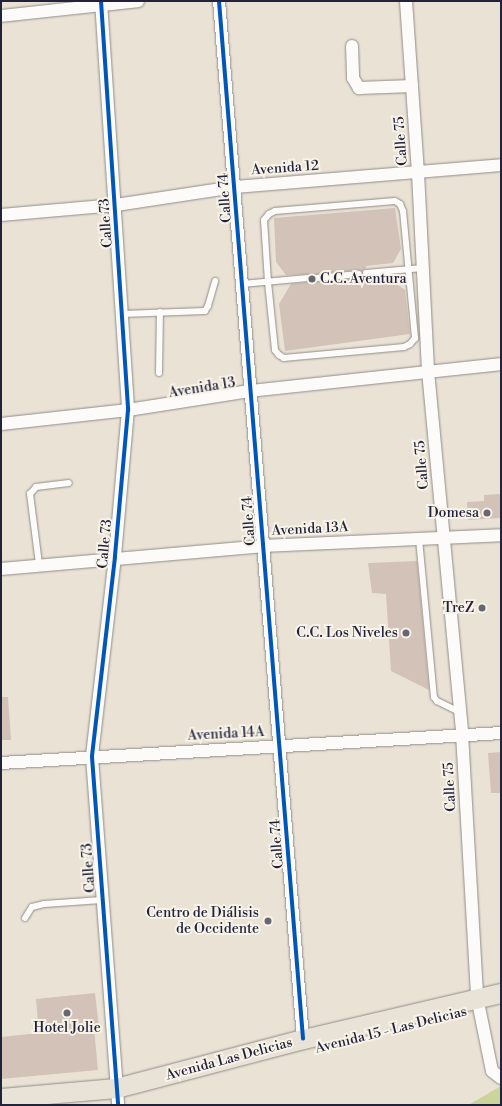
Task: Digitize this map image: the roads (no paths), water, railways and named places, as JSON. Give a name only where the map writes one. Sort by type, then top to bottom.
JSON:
[{"type":"main road","name":"Avenida Las Delicias","points":[[1,1098],[113,1098],[303,1039],[478,1002],[501,993]]},
{"type":"main road","name":"Avenida 15 - Las Delicias","points":[[46,1105],[113,1098],[478,1002],[501,1002]]},
{"type":"street","points":[[1,16],[101,3],[138,1]]},
{"type":"street","name":"Calle 74","points":[[219,1],[303,1039]]},
{"type":"street","name":"Calle 75","points":[[406,1],[418,173],[428,371],[462,734],[478,1002],[492,1070],[501,1078]]},
{"type":"street","name":"Calle 73","points":[[101,3],[116,205],[128,410],[115,557],[92,757],[113,1098]]},
{"type":"street","points":[[352,46],[353,78],[355,84],[359,88],[412,86]]},
{"type":"street","name":"Avenida 12","points":[[1,215],[116,205],[235,187],[501,165]]},
{"type":"street","name":"Avenida 13","points":[[1,424],[128,410],[250,391],[501,364]]},
{"type":"street","name":"Avenida 13A","points":[[1,569],[115,557],[262,546],[501,535]]},
{"type":"street","name":"Avenida 14A","points":[[1,762],[462,734],[501,733]]},
{"type":"lane","points":[[394,201],[400,204],[403,211],[409,270],[415,338],[410,344],[404,347],[284,358],[275,350],[268,282],[264,220],[268,214],[275,211],[291,209],[394,201]]},
{"type":"lane","points":[[366,273],[423,268]]},
{"type":"lane","points":[[316,278],[359,274]]},
{"type":"lane","points":[[242,284],[308,278]]},
{"type":"lane","points":[[122,314],[205,311],[208,306],[214,281]]},
{"type":"lane","points":[[159,373],[160,312]]},
{"type":"lane","points":[[39,564],[30,494],[36,487],[69,483]]},
{"type":"lane","points":[[419,538],[434,697],[437,701],[460,712]]},
{"type":"lane","points":[[25,918],[32,907],[44,904],[102,900]]},
{"type":"place","name":"C.C. Aventura","points":[[312,279]]},
{"type":"place","name":"Domesa","points":[[487,513]]},
{"type":"place","name":"TreZ","points":[[482,608]]},
{"type":"place","name":"C.C. Los Niveles","points":[[406,633]]},
{"type":"place","name":"Centro de Diálisis de Occidente","points":[[268,921]]},
{"type":"place","name":"Hotel Jolie","points":[[67,1013]]}]
